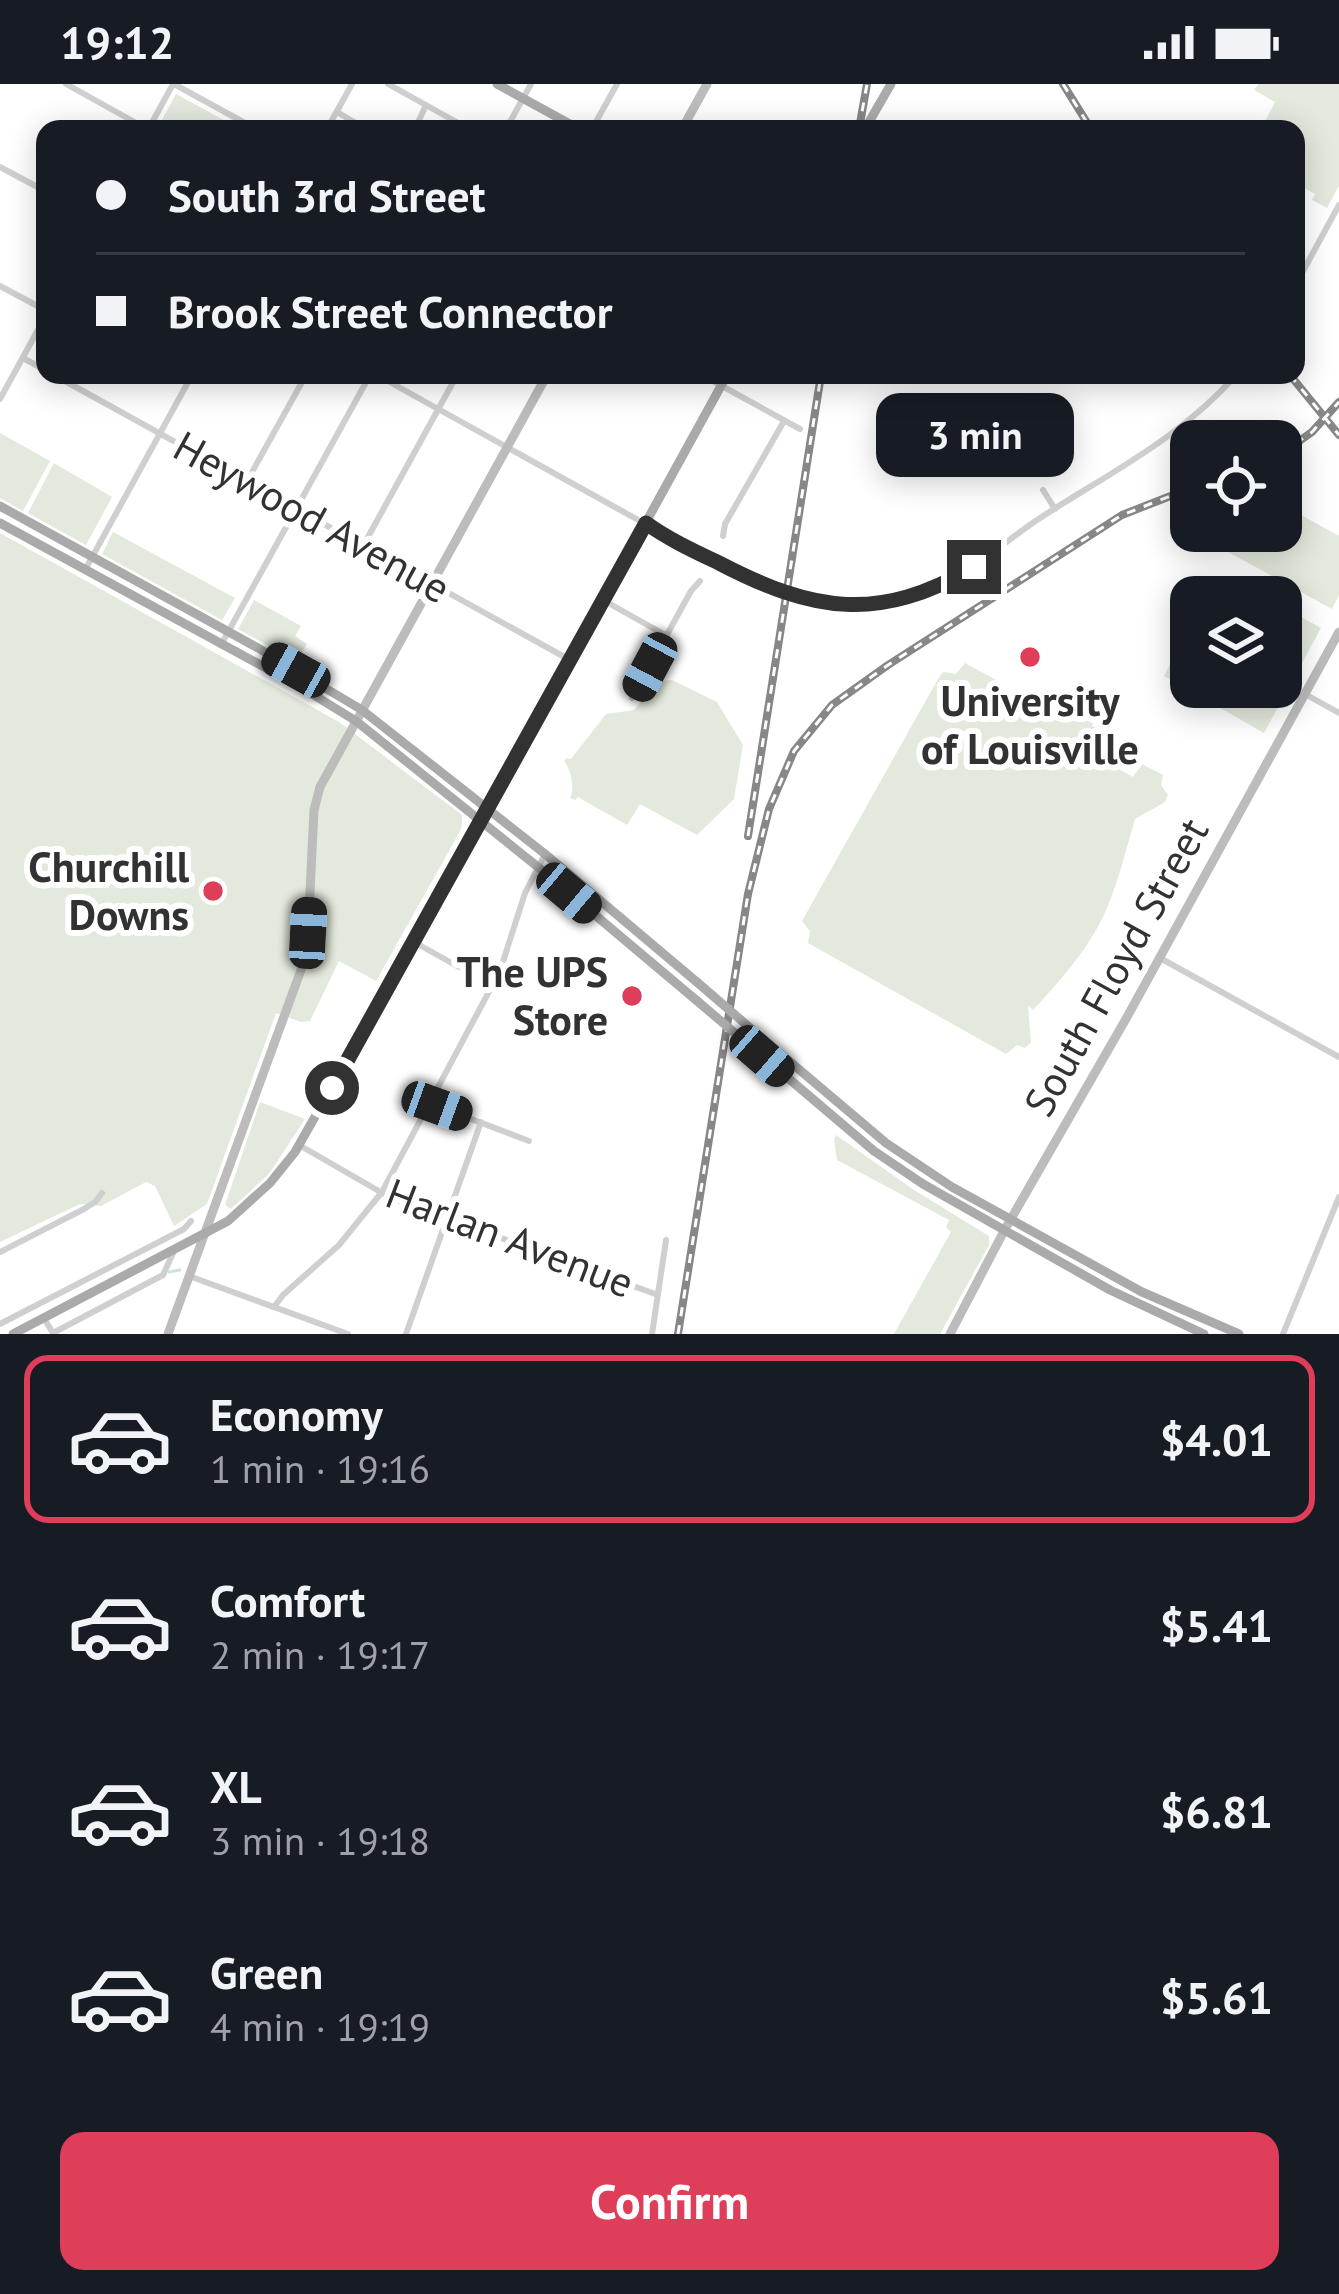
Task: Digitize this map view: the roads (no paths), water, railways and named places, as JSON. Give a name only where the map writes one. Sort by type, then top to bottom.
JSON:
[{"type":"main road","points":[[497,84],[563,120]]},
{"type":"main road","points":[[687,120],[707,84]]},
{"type":"main road","points":[[870,120],[891,84]]},
{"type":"main road","points":[[169,1334],[301,970],[308,933],[316,796],[542,384]]},
{"type":"main road","points":[[13,1334],[228,1221],[270,1183],[299,1145],[722,384]]},
{"type":"main road","points":[[0,506],[362,710],[545,854],[902,1154],[952,1187],[1142,1292],[1239,1334]]},
{"type":"main road","points":[[0,523],[356,721],[538,867],[874,1151],[1004,1231],[1143,1308],[1204,1334]]},
{"type":"main road","name":"South Floyd Street","points":[[950,1334],[1339,632]]},
{"type":"street","points":[[66,84],[132,120]]},
{"type":"street","points":[[153,120],[174,84],[240,120]]},
{"type":"street","points":[[332,120],[352,84]]},
{"type":"street","points":[[388,84],[454,120]]},
{"type":"street","points":[[511,120],[531,84]]},
{"type":"street","points":[[597,120],[617,84]]},
{"type":"street","points":[[420,120],[427,105]]},
{"type":"street","points":[[337,112],[351,120]]},
{"type":"street","points":[[0,167],[36,186]]},
{"type":"street","points":[[1305,267],[1339,205]]},
{"type":"street","points":[[0,286],[36,308]]},
{"type":"street","points":[[0,399],[36,331]]},
{"type":"street","points":[[22,358],[36,365]]},
{"type":"street","name":"Heywood Avenue","points":[[70,384],[570,660]]},
{"type":"street","points":[[85,570],[187,384]]},
{"type":"street","points":[[247,481],[301,384]]},
{"type":"street","points":[[221,645],[369,384]]},
{"type":"street","points":[[392,384],[772,590],[824,603],[867,604],[938,586],[974,567],[1192,420],[1227,384]]},
{"type":"street","points":[[370,549],[368,536],[452,384]]},
{"type":"street","points":[[730,384],[800,429]]},
{"type":"street","points":[[723,536],[725,524],[784,421]]},
{"type":"street","points":[[1043,490],[1055,509]]},
{"type":"street","points":[[632,698],[700,581]]},
{"type":"street","points":[[603,600],[667,636]]},
{"type":"street","points":[[1305,694],[1339,713]]},
{"type":"street","points":[[274,1307],[339,1245],[382,1192],[493,986],[525,892],[545,854]]},
{"type":"street","points":[[414,942],[493,986]]},
{"type":"street","points":[[1160,958],[1339,1057]]},
{"type":"street","points":[[429,1103],[529,1141]]},
{"type":"street","points":[[406,1334],[482,1123]]},
{"type":"street","name":"Harlan Avenue","points":[[299,1145],[391,1198],[658,1295]]},
{"type":"street","points":[[0,1252],[84,1209],[103,1192]]},
{"type":"street","points":[[1283,1334],[1339,1197]]},
{"type":"street","points":[[0,1324],[184,1229],[191,1221]]},
{"type":"street","points":[[652,1334],[666,1240]]},
{"type":"street","points":[[43,1317],[53,1334],[163,1275],[174,1251]]},
{"type":"street","points":[[189,1276],[343,1333]]},
{"type":"waterway","points":[[169,1272],[180,1270]]},
{"type":"railway","points":[[861,120],[867,84]]},
{"type":"railway","points":[[1063,84],[1085,120]]},
{"type":"railway","points":[[748,836],[820,384]]},
{"type":"railway","points":[[1297,384],[1339,435]]},
{"type":"railway","points":[[1302,439],[1339,402]]},
{"type":"railway","points":[[678,1334],[748,894],[769,809],[794,751],[832,705],[888,665],[1122,515],[1170,496]]},
{"type":"place","name":"University of Louisville","points":[[1030,657]]},
{"type":"place","name":"Churchill Downs","points":[[213,891]]},
{"type":"place","name":"The UPS Store","points":[[632,996]]}]
